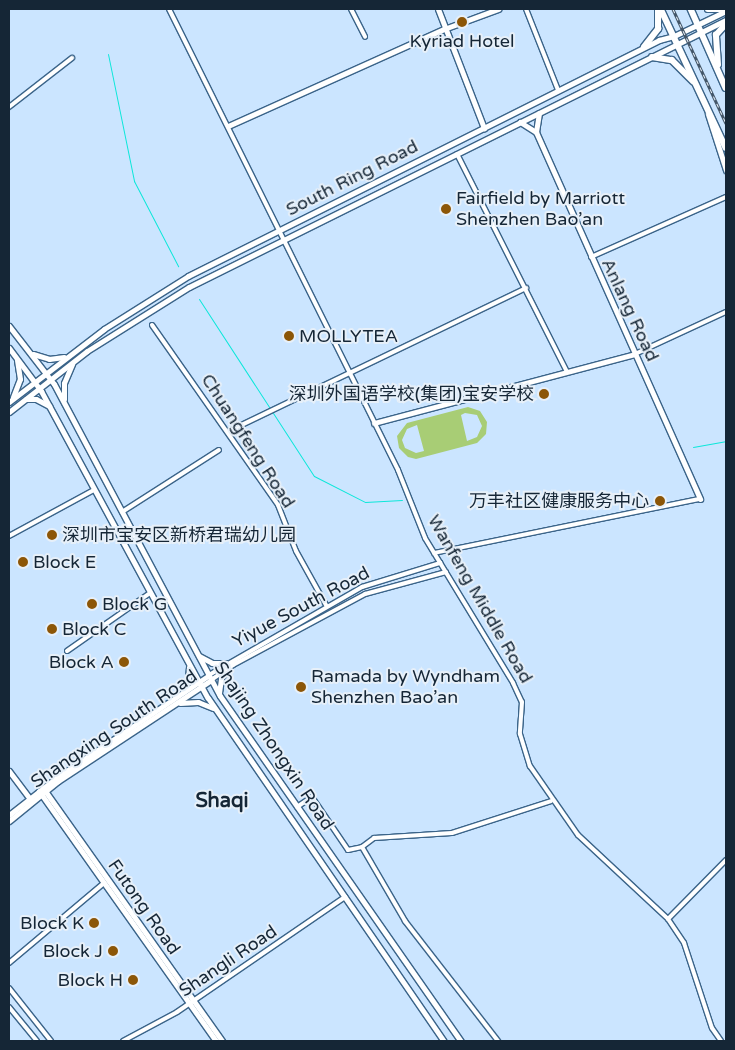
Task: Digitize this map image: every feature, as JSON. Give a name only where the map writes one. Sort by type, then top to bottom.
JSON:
[{"type":"main road","points":[[660,9],[726,148]]},
{"type":"main road","points":[[644,47],[658,29],[660,9]]},
{"type":"main road","points":[[691,9],[726,88]]},
{"type":"main road","points":[[708,9],[726,10]]},
{"type":"main road","points":[[720,75],[715,41],[726,22]]},
{"type":"main road","points":[[652,57],[672,60],[698,86]]},
{"type":"street","name":"Wanfeng Middle Road","points":[[169,9],[374,423],[434,553],[503,662],[519,696],[524,750],[551,801],[596,853],[668,919],[684,944],[712,1028],[721,1041]]},
{"type":"street","points":[[351,9],[365,37]]},
{"type":"street","points":[[438,9],[484,128]]},
{"type":"street","points":[[228,126],[444,28],[498,9]]},
{"type":"street","points":[[526,9],[558,90]]},
{"type":"street","name":"South Ring Road","points":[[9,402],[67,356],[174,284],[644,47],[674,36],[726,10]]},
{"type":"street","name":"South Ring Road","points":[[9,412],[76,359],[177,293],[677,43],[726,22]]},
{"type":"street","points":[[9,108],[72,58]]},
{"type":"street","points":[[704,99],[726,170]]},
{"type":"street","points":[[520,122],[536,132],[539,113]]},
{"type":"street","name":"Anlang Road","points":[[536,132],[700,499]]},
{"type":"street","points":[[457,154],[568,374]]},
{"type":"street","points":[[591,257],[726,197]]},
{"type":"street","points":[[229,431],[526,288]]},
{"type":"street","points":[[374,423],[568,374],[635,354],[726,312]]},
{"type":"street","name":"Chuangfeng Road","points":[[152,325],[229,431],[278,505],[296,551],[326,605]]},
{"type":"street","name":"Shajing Zhongxin Road","points":[[9,326],[46,372],[66,406],[220,696],[461,1041]]},
{"type":"street","points":[[90,340],[88,346],[94,347]]},
{"type":"street","name":"Shajing Zhongxin Road","points":[[9,348],[39,388],[200,685],[444,1041]]},
{"type":"street","points":[[30,352],[47,358],[67,356]]},
{"type":"street","points":[[9,402],[20,379],[14,355]]},
{"type":"street","points":[[66,406],[64,383],[76,359]]},
{"type":"street","points":[[24,400],[36,399],[50,408]]},
{"type":"street","points":[[122,512],[219,450]]},
{"type":"street","points":[[9,536],[94,490]]},
{"type":"street","points":[[434,553],[700,499]]},
{"type":"street","name":"Yiyue South Road","points":[[210,678],[227,665],[326,605],[393,575],[440,563]]},
{"type":"street","name":"Yiyue South Road","points":[[227,665],[365,594],[446,572]]},
{"type":"street","points":[[67,651],[150,594]]},
{"type":"street","points":[[198,655],[212,664],[227,665],[220,681],[220,696]]},
{"type":"street","points":[[180,696],[188,681],[188,664]]},
{"type":"street","name":"Shangxing South Road","points":[[9,815],[29,798],[172,706],[210,678]]},
{"type":"street","name":"Shangxing South Road","points":[[9,821],[42,791],[180,696],[200,685]]},
{"type":"street","points":[[172,706],[198,702],[217,712]]},
{"type":"street","points":[[9,771],[29,798]]},
{"type":"street","name":"Futong Road","points":[[42,791],[104,883],[222,1041]]},
{"type":"street","name":"Futong Road","points":[[42,791],[192,1002],[216,1041]]},
{"type":"street","points":[[298,807],[312,797],[348,850],[362,847],[374,838],[452,833],[551,801]]},
{"type":"street","points":[[362,847],[405,921],[498,1041]]},
{"type":"street","points":[[668,919],[726,860]]},
{"type":"street","points":[[9,963],[104,883]]},
{"type":"street","name":"Shangli Road","points":[[124,1041],[192,1002],[344,897]]},
{"type":"street","points":[[9,988],[51,1041]]},
{"type":"street","points":[[9,1007],[37,1041]]},
{"type":"green space","points":[[468,407],[480,411],[487,422],[486,434],[477,443],[416,459],[408,457],[399,448],[397,436],[407,423]],"holes":[[[465,413],[477,415],[482,426],[477,437],[467,441],[461,415]],[[417,425],[424,451],[416,453],[405,448],[402,440],[407,429]]]},
{"type":"waterway","points":[[108,54],[134,181],[178,266]]},
{"type":"waterway","points":[[199,299],[314,476],[365,502],[402,500]]},
{"type":"waterway","points":[[693,447],[726,441]]},
{"type":"railway","points":[[673,9],[726,123]]},
{"type":"place","name":"Kyriad Hotel","points":[[462,22]]},
{"type":"place","name":"Fairfield by Marriott Shenzhen Bao’an","points":[[446,209]]},
{"type":"place","name":"MOLLYTEA","points":[[289,336]]},
{"type":"place","name":"深圳外国语学校(集团)宝安学校","points":[[544,394]]},
{"type":"place","name":"万丰社区健康服务中心","points":[[660,501]]},
{"type":"place","name":"深圳市宝安区新桥君瑞幼儿园","points":[[52,535]]},
{"type":"place","name":"Block E","points":[[23,562]]},
{"type":"place","name":"Block G","points":[[92,604]]},
{"type":"place","name":"Block C","points":[[52,629]]},
{"type":"place","name":"Block A","points":[[124,662]]},
{"type":"place","name":"Ramada by Wyndham Shenzhen Bao’an","points":[[301,687]]},
{"type":"place","name":"Block K","points":[[94,923]]},
{"type":"place","name":"Block J","points":[[113,951]]},
{"type":"place","name":"Block H","points":[[133,980]]},
{"type":"district","name":"Shaqi","points":[[222,801]]}]
